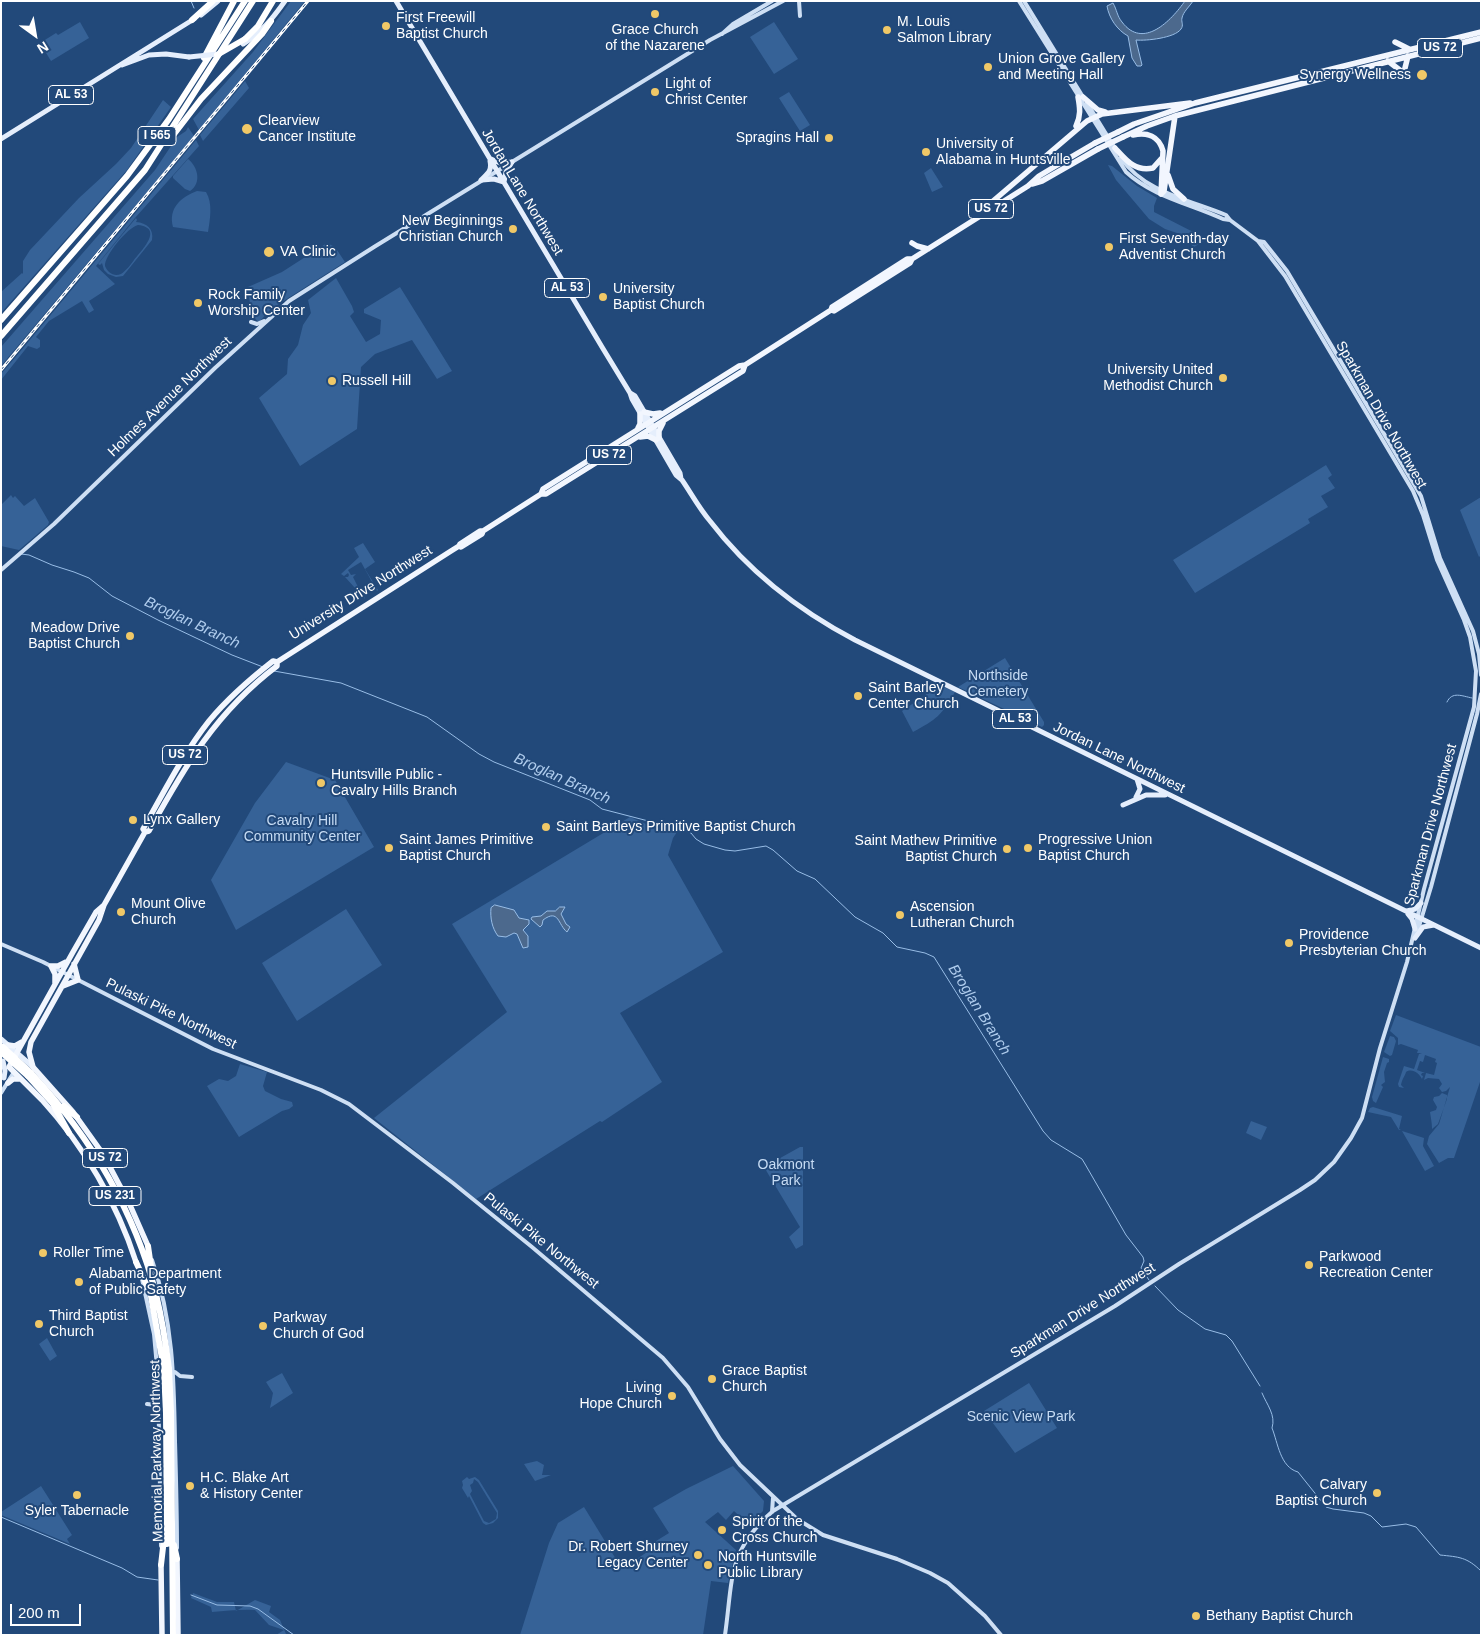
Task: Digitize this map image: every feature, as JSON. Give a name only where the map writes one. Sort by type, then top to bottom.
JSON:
[{"type":"highway","points":[[192,20],[213,1]]},
{"type":"highway","points":[[203,66],[202,61],[234,1]]},
{"type":"highway","name":"I 565","points":[[1,320],[127,176],[169,119],[245,1]]},
{"type":"highway","name":"I 565","points":[[1,336],[144,170],[253,1]]},
{"type":"highway","points":[[216,54],[244,42],[258,26],[273,1]]},
{"type":"highway","points":[[144,170],[200,99],[262,34],[271,21]]},
{"type":"highway","name":"University Drive Northwest","points":[[1028,186],[1042,181],[1098,150],[1134,124],[1195,103],[1408,52],[1481,32]]},
{"type":"highway","name":"University Drive Northwest","points":[[831,310],[834,311],[863,293],[874,283],[874,280],[908,259],[912,259],[1028,186],[1039,176],[1095,143],[1176,116],[1388,61],[1408,52],[1481,38]]},
{"type":"highway","points":[[1388,61],[1403,69],[1408,52],[1395,42]]},
{"type":"highway","points":[[1080,97],[1098,110],[1107,113]]},
{"type":"highway","points":[[1074,130],[1080,119],[1080,97]]},
{"type":"highway","points":[[952,234],[1010,188],[1082,123],[1107,113],[1195,103]]},
{"type":"highway","points":[[1162,192],[1176,116]]},
{"type":"highway","points":[[1121,135],[1141,133],[1153,136],[1161,145],[1162,192]]},
{"type":"highway","points":[[1115,148],[1130,164],[1141,169],[1153,168],[1162,157]]},
{"type":"highway","name":"US 72","points":[[1052,174],[1053,170],[1077,153]]},
{"type":"highway","points":[[1167,173],[1173,189],[1184,199]]},
{"type":"highway","points":[[912,243],[928,249]]},
{"type":"highway","name":"University Drive Northwest","points":[[541,494],[543,489],[648,422],[739,366],[745,365],[831,310],[832,307],[910,263],[912,259]]},
{"type":"highway","name":"University Drive Northwest","points":[[145,832],[144,829],[167,787],[209,721],[228,700],[262,673],[276,666],[277,662],[459,546],[461,547],[472,541],[482,534],[483,531],[541,494],[550,492],[743,371],[745,365]]},
{"type":"highway","points":[[638,429],[642,413],[664,412]]},
{"type":"highway","points":[[638,437],[648,436],[658,439],[661,425],[668,418]]},
{"type":"highway","name":"University Drive Northwest","points":[[31,1042],[99,920],[104,905],[145,832],[148,831],[185,767],[206,735],[262,673]]},
{"type":"highway","points":[[185,767],[184,764],[192,745]]},
{"type":"highway","points":[[162,807],[167,787]]},
{"type":"highway","name":"University Drive Northwest","points":[[12,1070],[17,1053],[68,961],[96,912],[104,905]]},
{"type":"highway","points":[[56,984],[55,974],[51,966],[58,966],[68,961]]},
{"type":"highway","points":[[61,988],[78,980],[74,964]]},
{"type":"highway","points":[[3,1047],[15,1046],[24,1040]]},
{"type":"highway","points":[[4,1081],[28,1074],[31,1042]]},
{"type":"highway","name":"Memorial Parkway Northwest","points":[[3,1047],[51,1098],[85,1139],[117,1192],[142,1249],[156,1292],[166,1370],[168,1412],[169,1635]]},
{"type":"highway","name":"US 72","points":[[12,1070],[28,1074],[77,1117],[103,1154],[119,1182],[148,1246],[156,1292]]},
{"type":"highway","name":"US 72","points":[[28,1074],[45,1104],[69,1133],[110,1200],[143,1275],[154,1306]]},
{"type":"highway","points":[[51,1098],[77,1117]]},
{"type":"highway","points":[[51,1098],[69,1133]]},
{"type":"highway","name":"Memorial Parkway Northwest","points":[[51,1098],[87,1147],[117,1198],[142,1259],[154,1306],[166,1370]]},
{"type":"highway","name":"US 72","points":[[169,1512],[177,1559],[178,1635]]},
{"type":"highway","name":"US 72","points":[[162,1635],[161,1565],[169,1512]]},
{"type":"highway","name":"Memorial Parkway Northwest","points":[[169,1512],[172,1635]]},
{"type":"main road","name":"AL 53","points":[[122,65],[125,60],[192,20],[218,1]]},
{"type":"main road","points":[[244,42],[260,32],[271,21],[285,1]]},
{"type":"main road","name":"Jordan Lane Northwest","points":[[396,1],[630,393],[635,396],[642,413],[680,473],[682,480],[709,520],[730,546],[767,582],[807,613],[854,640],[1481,948]]},
{"type":"main road","name":"Holmes Avenue Northwest","points":[[722,34],[733,24],[772,1]]},
{"type":"main road","name":"Holmes Avenue Northwest","points":[[1,570],[54,524],[266,320],[289,301],[481,180],[722,34],[783,1]]},
{"type":"main road","points":[[799,1],[800,16]]},
{"type":"main road","name":"Sparkman Drive Northwest","points":[[1019,1],[1080,97],[1132,172],[1162,192],[1226,215],[1258,241],[1285,276],[1413,491],[1423,515],[1437,560],[1468,628],[1481,675]]},
{"type":"main road","name":"Sparkman Drive Northwest","points":[[1024,1],[1080,97]]},
{"type":"main road","name":"AL 53","points":[[1,138],[122,65],[141,57],[157,54],[189,57],[216,54]]},
{"type":"main road","name":"Sparkman Drive Northwest","points":[[1094,118],[1126,172],[1135,180],[1223,219],[1230,220]]},
{"type":"main road","points":[[489,158],[500,163],[512,162]]},
{"type":"main road","points":[[481,180],[490,172],[489,158]]},
{"type":"main road","points":[[481,180],[491,179],[504,182],[506,172],[512,162]]},
{"type":"main road","name":"Sparkman Drive Northwest","points":[[1258,241],[1264,242],[1287,270],[1416,486],[1430,519],[1440,558],[1470,623],[1477,647],[1479,669],[1471,720],[1421,903],[1420,918],[1415,929],[1407,962]]},
{"type":"main road","points":[[250,336],[253,328],[251,323],[257,324],[266,320]]},
{"type":"main road","points":[[1477,647],[1481,654]]},
{"type":"main road","name":"Sparkman Drive Northwest","points":[[725,1635],[732,1577],[738,1556],[748,1536],[772,1512],[1115,1306],[1314,1180],[1334,1162],[1362,1118],[1380,1048],[1415,938],[1481,694]]},
{"type":"main road","points":[[1136,797],[1140,789],[1137,779]]},
{"type":"main road","points":[[1123,805],[1146,795],[1162,794],[1174,797]]},
{"type":"main road","points":[[1415,929],[1412,919],[1406,911],[1415,909],[1421,903]]},
{"type":"main road","points":[[1415,938],[1423,927],[1435,925]]},
{"type":"main road","name":"Pulaski Pike Northwest","points":[[1,944],[51,966],[213,1050],[325,1092],[342,1100],[366,1116],[532,1247],[663,1358],[688,1387],[740,1465],[773,1498],[804,1524],[823,1536],[897,1560],[930,1573],[948,1583],[981,1611],[1001,1635]]},
{"type":"main road","points":[[1,1039],[3,1047],[9,1051],[2,1059]]},
{"type":"main road","name":"University Drive Northwest","points":[[1,1093],[4,1081],[22,1058],[31,1042]]},
{"type":"main road","points":[[3,1047],[17,1053],[22,1058],[28,1074]]},
{"type":"main road","points":[[2,1059],[12,1070]]},
{"type":"main road","points":[[2,1059],[5,1070],[4,1081]]},
{"type":"main road","points":[[148,1246],[164,1302],[168,1412],[177,1559]]},
{"type":"main road","points":[[136,1262],[154,1334],[166,1370],[180,1376],[192,1377]]},
{"type":"main road","points":[[159,1418],[168,1412],[172,1405],[169,1403],[163,1406],[159,1418],[161,1565]]},
{"type":"main road","points":[[147,1404],[155,1405],[168,1412]]},
{"type":"main road","points":[[772,1512],[773,1498]]},
{"type":"green space","points":[[291,1],[305,1],[199,130],[193,119],[253,52]]},
{"type":"green space","points":[[80,22],[89,38],[51,61],[40,43]]},
{"type":"green space","points":[[774,22],[798,59],[774,74],[750,37]]},
{"type":"green space","points":[[245,81],[249,88],[203,141],[200,135]]},
{"type":"green space","points":[[789,92],[810,125],[800,131],[779,98]]},
{"type":"green space","points":[[163,100],[171,107],[127,170],[1,313],[1,292],[23,274],[23,261],[30,250],[79,198],[131,148]]},
{"type":"green space","points":[[188,127],[194,136],[1,366],[1,347],[155,170],[177,137],[186,131]]},
{"type":"green space","points":[[196,140],[199,146],[135,218],[96,266],[115,284],[89,301],[94,310],[89,313],[82,301],[49,321],[36,337],[40,340],[40,347],[37,349],[28,346],[1,380],[1,374]]},
{"type":"green space","points":[[188,159],[194,166],[197,175],[196,184],[190,191],[173,178]]},
{"type":"green space","points":[[1108,165],[1157,198],[1154,212],[1207,239],[1194,247],[1177,233],[1165,229],[1149,219],[1116,180]]},
{"type":"green space","points":[[931,168],[943,187],[932,192],[924,173]]},
{"type":"green space","points":[[197,191],[206,192],[210,201],[208,232],[173,227],[172,214],[177,204],[186,196]]},
{"type":"green space","points":[[136,218],[136,222],[149,227],[152,233],[152,240],[123,276],[116,277],[108,274],[104,270],[102,263],[98,264]],"holes":[[[138,225],[146,227],[150,235],[142,251],[121,274],[114,275],[108,271],[105,266],[106,261],[117,242],[134,227]]]},
{"type":"green space","points":[[327,243],[335,247],[345,262],[271,309],[259,322],[253,316],[248,287],[282,272]]},
{"type":"green space","points":[[336,278],[352,306],[354,312],[350,316],[366,342],[380,334],[381,320],[364,313],[364,309],[400,287],[452,371],[437,379],[412,340],[375,354],[361,367],[357,429],[300,466],[259,398],[287,374],[288,359],[298,345],[303,325],[311,313],[308,300]]},
{"type":"green space","points":[[1326,465],[1332,475],[1328,478],[1335,488],[1321,496],[1328,507],[1308,519],[1310,523],[1195,593],[1173,560]]},
{"type":"green space","points":[[11,495],[13,498],[15,496],[24,506],[35,498],[49,522],[48,525],[19,550],[1,546],[1,505]]},
{"type":"green space","points":[[1481,497],[1481,555],[1479,557],[1460,510]]},
{"type":"green space","points":[[363,543],[375,562],[365,569],[378,590],[377,591],[361,562],[348,570],[351,575],[356,574],[353,577],[365,599],[345,577],[348,577],[348,573],[344,576],[341,574],[359,557],[354,548]]},
{"type":"green space","name":"Northside Cemetery","points":[[1005,658],[1044,722],[1042,727],[958,687]]},
{"type":"green space","points":[[937,684],[955,692],[938,716],[913,732],[902,711],[934,689]]},
{"type":"green space","name":"Cavalry Hill Community Center","points":[[286,762],[335,780],[374,847],[236,930],[211,880],[255,803]]},
{"type":"green space","points":[[630,817],[648,825],[651,821],[677,832],[673,838],[668,855],[723,952],[620,1013],[662,1082],[602,1122],[600,1121],[476,1199],[374,1118],[507,1012],[452,924]]},
{"type":"green space","points":[[346,909],[382,965],[297,1021],[262,963]]},
{"type":"green space","points":[[1396,1015],[1481,1047],[1481,1079],[1454,1158],[1448,1158],[1439,1163],[1427,1144],[1429,1136],[1439,1124],[1450,1087],[1442,1092],[1439,1088],[1442,1084],[1439,1079],[1428,1078],[1424,1080],[1426,1073],[1434,1075],[1436,1059],[1425,1055],[1423,1062],[1420,1061],[1417,1070],[1425,1073],[1421,1075],[1423,1076],[1422,1079],[1415,1072],[1408,1071],[1401,1083],[1404,1088],[1399,1087],[1398,1084],[1404,1066],[1414,1069],[1419,1054],[1422,1053],[1417,1053],[1418,1050],[1401,1044],[1398,1045],[1398,1038],[1390,1031]]},
{"type":"green space","points":[[1390,1036],[1394,1037],[1396,1041],[1390,1056],[1384,1052]]},
{"type":"green space","points":[[1383,1057],[1389,1059],[1389,1062],[1384,1072],[1385,1082],[1381,1085],[1383,1087],[1376,1103],[1372,1097]]},
{"type":"green space","points":[[240,1064],[267,1072],[263,1086],[265,1091],[292,1102],[293,1106],[239,1137],[207,1086],[219,1079],[228,1081],[236,1076]]},
{"type":"green space","points":[[1442,1093],[1447,1095],[1447,1099],[1438,1124],[1432,1129],[1430,1112],[1436,1110],[1437,1107],[1433,1100],[1434,1097]]},
{"type":"green space","points":[[1373,1107],[1402,1116],[1399,1129],[1401,1130],[1399,1130],[1391,1117],[1368,1112]]},
{"type":"green space","points":[[1251,1121],[1267,1127],[1261,1140],[1246,1133]]},
{"type":"green space","points":[[1402,1131],[1424,1138],[1423,1146],[1434,1166],[1425,1171]]},
{"type":"green space","name":"Oakmont Park","points":[[803,1147],[803,1245],[796,1249],[789,1237],[800,1227],[764,1167]]},
{"type":"green space","points":[[47,1338],[57,1356],[50,1361],[39,1344]]},
{"type":"green space","points":[[282,1373],[293,1393],[270,1408],[273,1393],[266,1382]]},
{"type":"green space","name":"Scenic View Park","points":[[1029,1383],[1057,1428],[1015,1453],[984,1411]]},
{"type":"green space","points":[[537,1461],[544,1465],[542,1475],[551,1475],[535,1481],[524,1464]]},
{"type":"green space","points":[[733,1466],[764,1501],[763,1511],[749,1525],[734,1511],[726,1520],[718,1512],[705,1522],[736,1550],[728,1583],[711,1581],[703,1635],[520,1635],[549,1543],[558,1523],[584,1507],[622,1569],[650,1550],[648,1546],[669,1533],[653,1508]]},
{"type":"green space","points":[[467,1477],[469,1479],[475,1477],[479,1480],[498,1511],[498,1518],[493,1523],[486,1525],[483,1523],[469,1496],[468,1498],[462,1488],[462,1481]],"holes":[[[474,1479],[478,1482],[497,1513],[496,1519],[489,1523],[484,1521],[470,1494],[472,1491],[470,1485]]]},
{"type":"green space","points":[[41,1486],[72,1535],[67,1539],[70,1544],[1,1515],[1,1512]]},
{"type":"green space","points":[[193,1593],[217,1602],[234,1602],[236,1610],[212,1612],[211,1607],[191,1598]]},
{"type":"green space","points":[[255,1600],[271,1606],[269,1612],[280,1620],[286,1634],[276,1635],[284,1630],[269,1625],[255,1610],[238,1610]]},
{"type":"shaded area","points":[[1185,1],[1193,1],[1184,14],[1182,28],[1178,32],[1160,38],[1136,40],[1142,65],[1137,66],[1132,58],[1128,36],[1114,23],[1107,6],[1113,3],[1120,20],[1130,30],[1147,33],[1156,30],[1164,24]]},
{"type":"shaded area","points":[[495,905],[514,910],[519,918],[529,920],[529,924],[523,930],[528,936],[528,947],[523,948],[517,934],[514,933],[506,937],[498,936],[493,926],[491,915],[491,908]]},
{"type":"shaded area","points":[[560,907],[565,907],[561,914],[566,924],[570,927],[567,932],[555,917],[548,917],[543,920],[540,927],[531,919],[532,917],[541,916],[547,911],[555,911]]},
{"type":"waterway","points":[[191,1],[194,8]]},
{"type":"waterway","name":"Broglan Branch","points":[[21,554],[29,555],[89,578],[112,596],[158,620],[232,655],[263,667]]},
{"type":"waterway","name":"Broglan Branch","points":[[274,671],[341,683],[427,717],[479,754],[494,762],[590,800],[602,809],[683,830],[691,833],[704,844],[725,850],[735,851],[766,846],[797,871],[815,879],[855,917],[883,933],[897,947],[925,953],[934,957],[1043,1131],[1051,1140],[1082,1159],[1126,1235],[1143,1257],[1144,1261],[1141,1268],[1149,1280]]},
{"type":"waterway","points":[[1447,702],[1454,695],[1472,698]]},
{"type":"waterway","name":"Broglan Branch","points":[[1155,1286],[1178,1310],[1205,1329],[1226,1335],[1232,1341],[1260,1386]]},
{"type":"waterway","name":"Broglan Branch","points":[[1262,1393],[1272,1414],[1272,1428],[1283,1460],[1298,1472],[1326,1507],[1364,1513],[1371,1516],[1382,1527],[1406,1524],[1416,1527],[1440,1555],[1462,1558],[1481,1571]]},
{"type":"waterway","points":[[1,1517],[122,1568],[137,1577],[158,1580]]},
{"type":"waterway","points":[[191,1595],[217,1605],[250,1606],[258,1609],[294,1635]]},
{"type":"railway","points":[[1,370],[308,1]]},
{"type":"place","name":"Grace Church of the Nazarene","points":[[655,14]]},
{"type":"place","name":"First Freewill Baptist Church","points":[[386,26]]},
{"type":"place","name":"M. Louis Salmon Library","points":[[887,30]]},
{"type":"place","name":"Union Grove Gallery and Meeting Hall","points":[[988,67]]},
{"type":"place","name":"Synergy Wellness","points":[[1422,75]]},
{"type":"place","name":"Light of Christ Center","points":[[655,92]]},
{"type":"place","name":"Clearview Cancer Institute","points":[[247,129]]},
{"type":"place","name":"Spragins Hall","points":[[829,138]]},
{"type":"place","name":"University of Alabama in Huntsville","points":[[926,152]]},
{"type":"place","name":"New Beginnings Christian Church","points":[[513,229]]},
{"type":"place","name":"First Seventh-day Adventist Church","points":[[1109,247]]},
{"type":"place","name":"VA Clinic","points":[[269,252]]},
{"type":"place","name":"University Baptist Church","points":[[603,297]]},
{"type":"place","name":"Rock Family Worship Center","points":[[198,303]]},
{"type":"place","name":"University United Methodist Church","points":[[1223,378]]},
{"type":"place","name":"Russell Hill","points":[[332,381]]},
{"type":"place","name":"Meadow Drive Baptist Church","points":[[130,636]]},
{"type":"place","name":"Saint Barley Center Church","points":[[858,696]]},
{"type":"place","name":"Huntsville Public - Cavalry Hills Branch","points":[[321,783]]},
{"type":"place","name":"Lynx Gallery","points":[[133,820]]},
{"type":"place","name":"Saint Bartleys Primitive Baptist Church","points":[[546,827]]},
{"type":"place","name":"Saint James Primitive Baptist Church","points":[[389,848]]},
{"type":"place","name":"Progressive Union Baptist Church","points":[[1028,848]]},
{"type":"place","name":"Saint Mathew Primitive Baptist Church","points":[[1007,849]]},
{"type":"place","name":"Mount Olive Church","points":[[121,912]]},
{"type":"place","name":"Ascension Lutheran Church","points":[[900,915]]},
{"type":"place","name":"Providence Presbyterian Church","points":[[1289,943]]},
{"type":"place","name":"Roller Time","points":[[43,1253]]},
{"type":"place","name":"Parkwood Recreation Center","points":[[1309,1265]]},
{"type":"place","name":"Alabama Department of Public Safety","points":[[79,1282]]},
{"type":"place","name":"Third Baptist Church","points":[[39,1324]]},
{"type":"place","name":"Parkway Church of God","points":[[263,1326]]},
{"type":"place","name":"Grace Baptist Church","points":[[712,1379]]},
{"type":"place","name":"Living Hope Church","points":[[672,1396]]},
{"type":"place","name":"H.C. Blake Art & History Center","points":[[190,1486]]},
{"type":"place","name":"Calvary Baptist Church","points":[[1377,1493]]},
{"type":"place","name":"Syler Tabernacle","points":[[77,1495]]},
{"type":"place","name":"Spirit of the Cross Church","points":[[722,1530]]},
{"type":"place","name":"Dr. Robert Shurney Legacy Center","points":[[698,1555]]},
{"type":"place","name":"North Huntsville Public Library","points":[[708,1565]]},
{"type":"place","name":"Bethany Baptist Church","points":[[1196,1616]]}]
